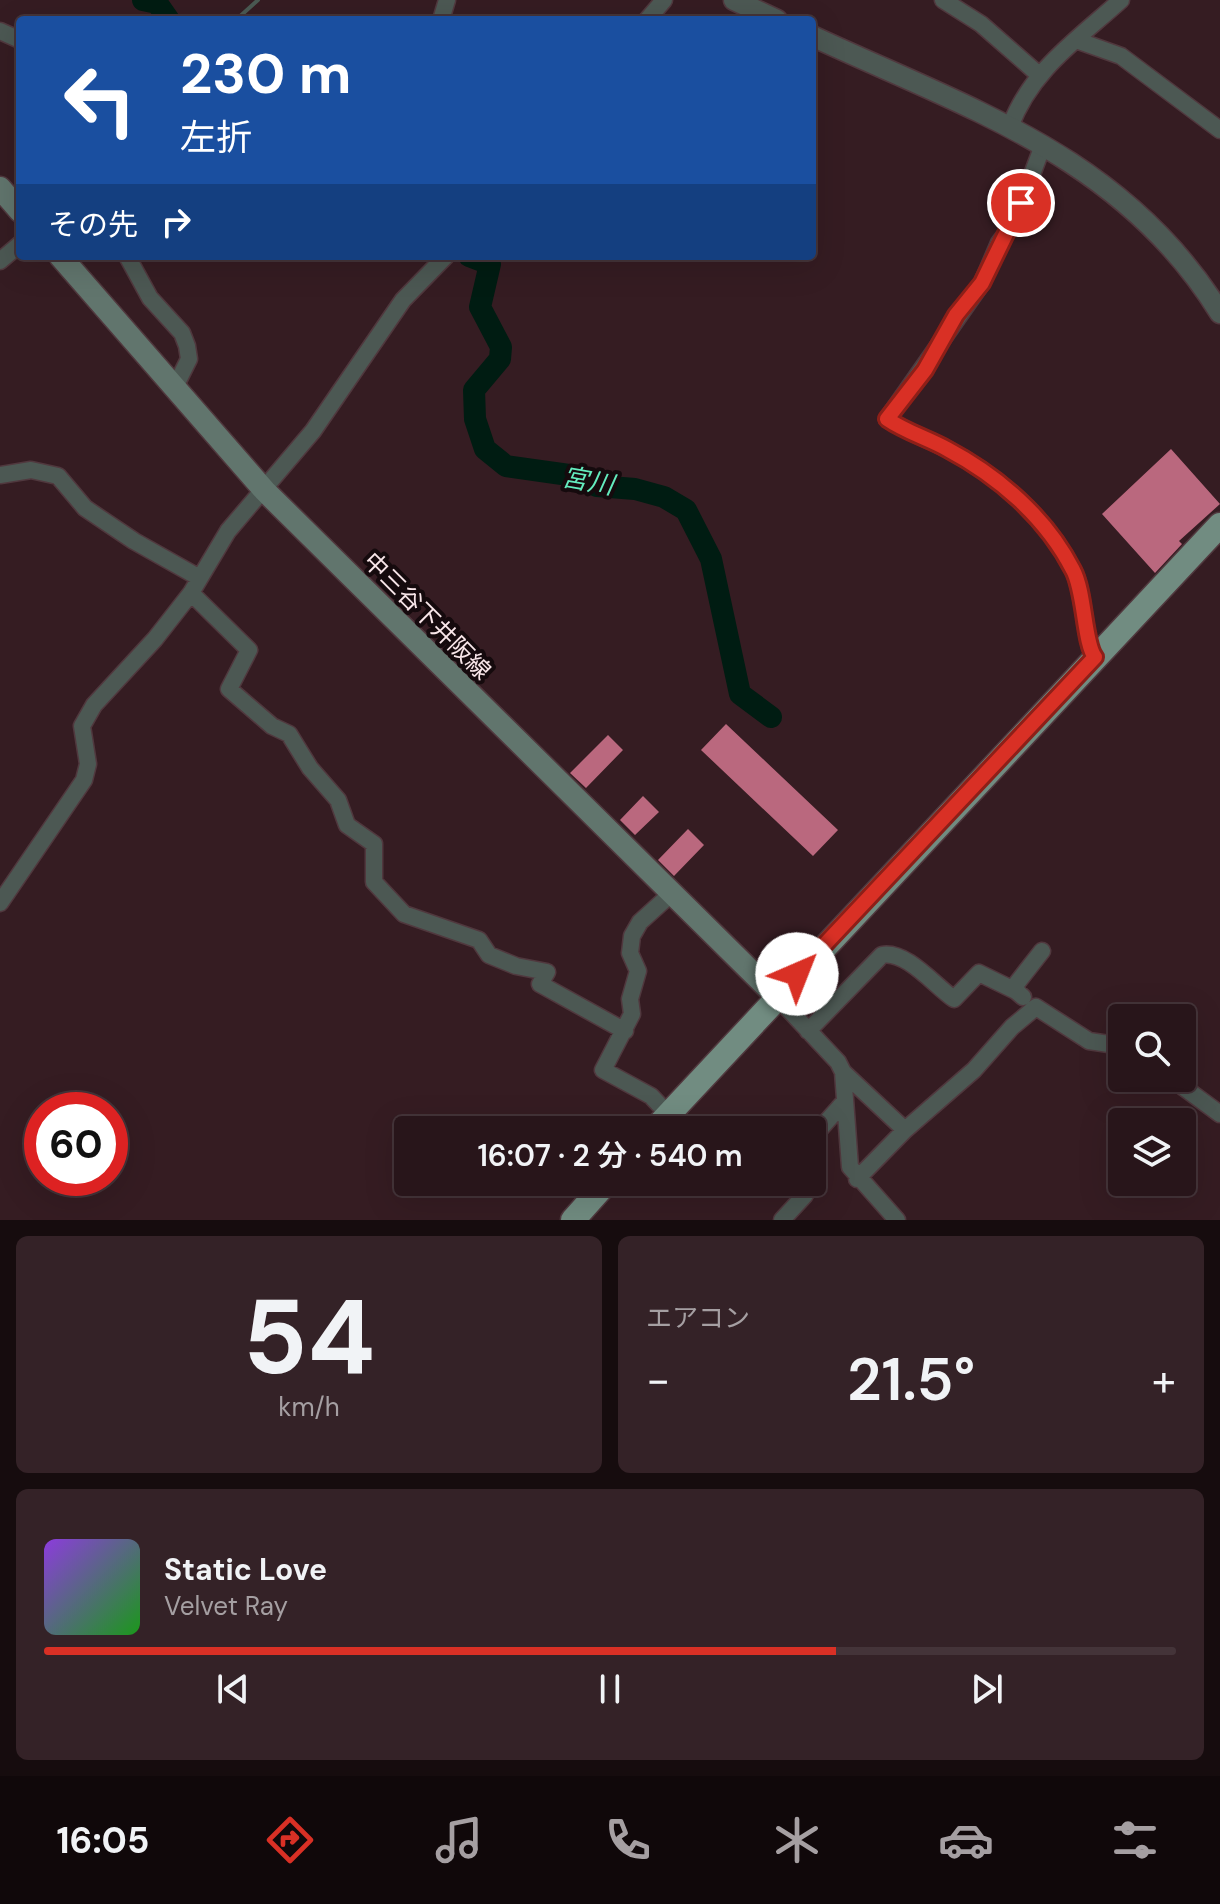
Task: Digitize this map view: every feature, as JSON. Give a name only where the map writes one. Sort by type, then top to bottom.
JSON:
[{"type":"main road","points":[[0,188],[16,206]]},
{"type":"main road","name":"中三谷下井阪線","points":[[63,260],[265,491],[776,996]]},
{"type":"main road","points":[[666,1116],[1220,525]]},
{"type":"main road","points":[[573,1220],[594,1196]]},
{"type":"street","points":[[650,16],[664,0]]},
{"type":"street","points":[[734,0],[768,16]]},
{"type":"street","points":[[943,0],[981,24],[1038,74]]},
{"type":"street","points":[[1010,127],[1020,99],[1038,74],[1121,0]]},
{"type":"street","points":[[816,38],[1010,127],[1105,184],[1191,268],[1220,313]]},
{"type":"street","points":[[1076,40],[1121,56],[1220,130]]},
{"type":"street","points":[[1043,145],[1014,223],[999,243],[982,283],[956,315],[925,370],[887,419],[965,459],[1015,494],[1059,547],[1074,572],[1086,613],[1089,650],[1095,657]]},
{"type":"street","points":[[0,261],[16,247]]},
{"type":"street","points":[[129,260],[150,298],[182,333],[187,346],[189,359],[174,389]]},
{"type":"street","points":[[0,903],[84,780],[88,764],[82,726],[94,705],[155,639],[195,585],[228,531],[313,431],[403,300],[442,260]]},
{"type":"street","points":[[0,475],[31,470],[58,476],[85,508],[195,585],[249,650],[229,689],[272,726],[289,734],[310,768],[338,800],[347,825],[374,844],[374,882],[404,914],[479,940],[489,955],[516,966],[547,972],[540,984],[625,1031]]},
{"type":"street","points":[[659,1116],[651,1096],[603,1070],[632,1014],[630,999],[638,971],[630,953],[632,936],[640,922],[672,893]]},
{"type":"street","points":[[1016,991],[1017,983],[1042,951]]},
{"type":"street","points":[[808,1031],[882,955],[889,954],[908,962],[954,999],[979,973],[1016,991],[1089,1041],[1108,1044]]},
{"type":"street","points":[[776,996],[843,1072],[905,1130]]},
{"type":"street","points":[[857,1179],[905,1130],[974,1070],[1012,1027],[1036,1007]]},
{"type":"street","points":[[843,1072],[847,1152],[857,1179],[897,1220]]},
{"type":"street","points":[[1190,1092],[1220,1114]]},
{"type":"street","points":[[826,1122],[844,1102]]},
{"type":"street","points":[[782,1220],[804,1196]]},
{"type":"building","points":[[1171,449],[1220,504],[1179,541],[1182,544],[1155,573],[1102,514]]},
{"type":"building","points":[[726,724],[838,830],[813,856],[701,750]]},
{"type":"building","points":[[608,735],[623,750],[586,788],[570,773]]},
{"type":"building","points":[[643,796],[659,812],[635,835],[620,820]]},
{"type":"building","points":[[688,829],[704,845],[674,876],[658,860]]},
{"type":"waterway","name":"宮川","points":[[143,0],[157,3],[166,16]]},
{"type":"waterway","points":[[240,16],[258,0]]},
{"type":"waterway","name":"宮川","points":[[480,260],[490,264],[480,307],[501,347],[500,359],[474,390],[475,419],[485,449],[506,466],[569,475],[597,486],[635,489],[664,497],[686,510],[711,559],[740,694],[771,717]]},
{"type":"route","points":[[797,974],[1095,657],[1089,650],[1086,613],[1074,572],[1059,547],[1015,494],[995,477],[965,459],[918,438],[887,419],[925,370],[956,315],[982,283],[999,243],[1014,223],[1021,203]]}]
